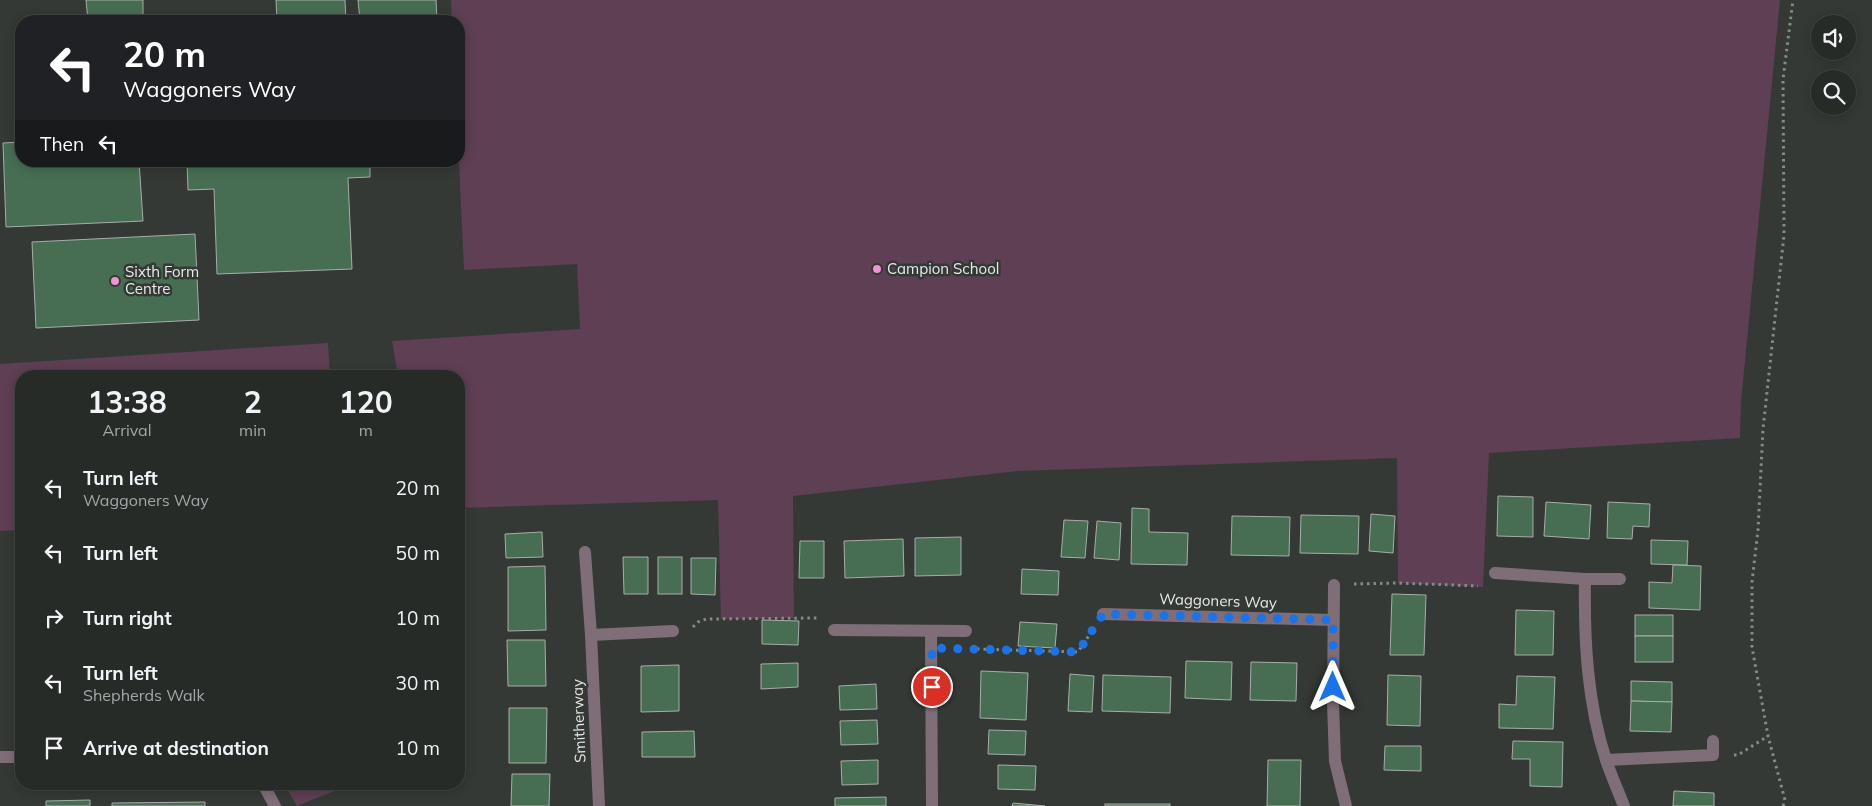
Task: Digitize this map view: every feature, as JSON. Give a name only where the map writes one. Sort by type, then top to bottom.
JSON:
[{"type":"street","name":"Smitherway","points":[[585,552],[599,806]]},
{"type":"street","points":[[1495,573],[1620,579]]},
{"type":"street","points":[[1585,578],[1584,628],[1594,713],[1606,760],[1624,806]]},
{"type":"street","points":[[1334,585],[1336,761],[1346,806]]},
{"type":"street","name":"Waggoners Way","points":[[1103,614],[1333,620]]},
{"type":"street","points":[[834,630],[966,632]]},
{"type":"street","points":[[591,635],[673,631]]},
{"type":"street","points":[[931,631],[932,806]]},
{"type":"street","points":[[1606,760],[1713,755],[1713,741]]},
{"type":"street","points":[[0,757],[15,757]]},
{"type":"street","points":[[266,790],[275,806]]},
{"type":"path","points":[[1783,806],[1785,800],[1768,736],[1752,647],[1752,582],[1758,530],[1763,429],[1784,235],[1783,79],[1793,0]]},
{"type":"path","points":[[1334,585],[1398,583],[1483,587]]},
{"type":"path","points":[[971,649],[1078,652],[1103,614]]},
{"type":"path","points":[[673,631],[693,627],[698,622],[706,620],[814,618],[828,622],[834,630]]},
{"type":"path","points":[[1713,755],[1738,755],[1768,736]]},
{"type":"shaded area","name":"Campion School","points":[[451,0],[1780,0],[1741,402],[1740,438],[1489,453],[1483,587],[1398,583],[1397,458],[1018,471],[793,496],[794,618],[721,619],[718,500],[465,508],[465,370],[397,370],[392,341],[580,329],[577,264],[464,270],[459,167],[465,167],[465,15],[452,15]]},
{"type":"shaded area","points":[[328,343],[330,370],[15,370],[15,530],[0,531],[0,364]]},
{"type":"shaded area","points":[[288,790],[337,790],[297,806]]},
{"type":"building","points":[[86,0],[143,0],[143,15],[87,15]]},
{"type":"building","points":[[276,0],[345,0],[346,15],[277,15]]},
{"type":"building","points":[[358,0],[436,0],[437,15],[359,15]]},
{"type":"building","points":[[15,142],[15,167],[139,167],[143,221],[6,227],[3,143]]},
{"type":"building","points":[[187,167],[370,167],[370,177],[348,178],[352,269],[217,274],[214,189],[188,190]]},
{"type":"building","name":"Sixth Form Centre","points":[[195,234],[199,320],[36,328],[32,242]]},
{"type":"building","points":[[1498,496],[1533,497],[1533,537],[1497,536]]},
{"type":"building","points":[[1546,502],[1591,505],[1589,539],[1544,536]]},
{"type":"building","points":[[1608,502],[1650,504],[1649,527],[1633,526],[1632,539],[1607,538]]},
{"type":"building","points":[[1132,508],[1149,509],[1149,532],[1188,533],[1187,565],[1131,564]]},
{"type":"building","points":[[1371,514],[1395,516],[1393,553],[1369,551]]},
{"type":"building","points":[[1301,515],[1359,516],[1358,554],[1300,553]]},
{"type":"building","points":[[1232,516],[1290,517],[1289,556],[1231,555]]},
{"type":"building","points":[[1064,520],[1088,521],[1085,558],[1061,557]]},
{"type":"building","points":[[1097,521],[1121,523],[1119,560],[1094,558]]},
{"type":"building","points":[[542,532],[543,557],[506,558],[505,534]]},
{"type":"building","points":[[961,537],[961,575],[915,576],[915,538]]},
{"type":"building","points":[[903,539],[904,576],[845,578],[844,541]]},
{"type":"building","points":[[1651,540],[1688,541],[1687,565],[1651,564]]},
{"type":"building","points":[[800,541],[824,541],[824,578],[799,578]]},
{"type":"building","points":[[623,557],[648,557],[648,594],[624,594]]},
{"type":"building","points":[[658,557],[682,557],[682,594],[658,594]]},
{"type":"building","points":[[691,558],[716,558],[715,595],[691,594]]},
{"type":"building","points":[[1673,565],[1701,566],[1700,610],[1649,608],[1649,582],[1672,583]]},
{"type":"building","points":[[545,566],[546,630],[508,631],[508,567]]},
{"type":"building","points":[[1022,569],[1059,571],[1058,595],[1021,594]]},
{"type":"building","points":[[1392,594],[1426,595],[1424,655],[1390,655]]},
{"type":"building","points":[[1516,610],[1554,611],[1553,655],[1515,655]]},
{"type":"building","points":[[1635,615],[1673,615],[1673,636],[1635,636]]},
{"type":"building","points":[[762,620],[799,621],[798,645],[762,644]]},
{"type":"building","points":[[1020,622],[1057,624],[1055,648],[1018,646]]},
{"type":"building","points":[[1635,636],[1673,636],[1673,662],[1635,662]]},
{"type":"building","points":[[507,640],[545,640],[546,686],[508,686]]},
{"type":"building","points":[[1186,661],[1232,662],[1231,700],[1185,698]]},
{"type":"building","points":[[1251,662],[1297,663],[1296,701],[1250,700]]},
{"type":"building","points":[[798,663],[798,687],[761,689],[761,664]]},
{"type":"building","points":[[679,665],[679,711],[641,712],[641,666]]},
{"type":"building","points":[[981,671],[1028,673],[1026,720],[980,718]]},
{"type":"building","points":[[1070,674],[1094,676],[1092,712],[1068,711]]},
{"type":"building","points":[[1103,675],[1171,677],[1170,713],[1102,711]]},
{"type":"building","points":[[1388,675],[1421,676],[1420,726],[1387,725]]},
{"type":"building","points":[[1517,676],[1555,677],[1553,729],[1499,728],[1499,704],[1516,705]]},
{"type":"building","points":[[1631,681],[1672,682],[1672,702],[1631,701]]},
{"type":"building","points":[[876,684],[877,709],[840,710],[839,686]]},
{"type":"building","points":[[1631,701],[1672,702],[1671,732],[1630,731]]},
{"type":"building","points":[[509,708],[547,708],[546,763],[509,763]]},
{"type":"building","points":[[877,720],[878,744],[841,745],[840,721]]},
{"type":"building","points":[[989,730],[1026,731],[1025,755],[988,754]]},
{"type":"building","points":[[694,731],[695,757],[642,757],[642,732]]},
{"type":"building","points":[[1513,741],[1563,742],[1562,787],[1530,786],[1530,759],[1512,759]]},
{"type":"building","points":[[1385,746],[1421,746],[1421,771],[1384,770]]},
{"type":"building","points":[[878,760],[878,784],[842,785],[841,761]]},
{"type":"building","points":[[1268,760],[1301,760],[1300,806],[1267,806]]},
{"type":"building","points":[[998,765],[1036,766],[1035,790],[998,789]]},
{"type":"building","points":[[512,774],[550,774],[549,806],[511,806]]},
{"type":"building","points":[[1674,791],[1714,793],[1714,806],[1673,806]]},
{"type":"building","points":[[886,797],[886,806],[835,806],[835,798]]},
{"type":"building","points":[[90,800],[90,806],[46,806],[46,801]]},
{"type":"building","points":[[205,802],[205,806],[112,806],[112,803]]},
{"type":"building","points":[[1013,803],[1045,806],[1012,806]]},
{"type":"building","points":[[1105,804],[1170,804],[1170,806],[1105,806]]},
{"type":"place","name":"Campion School","points":[[877,269]]},
{"type":"place","name":"Sixth Form Centre","points":[[115,281]]},
{"type":"route","points":[[932,687],[932,648],[1078,652],[1103,614],[1333,620],[1333,687]]}]
